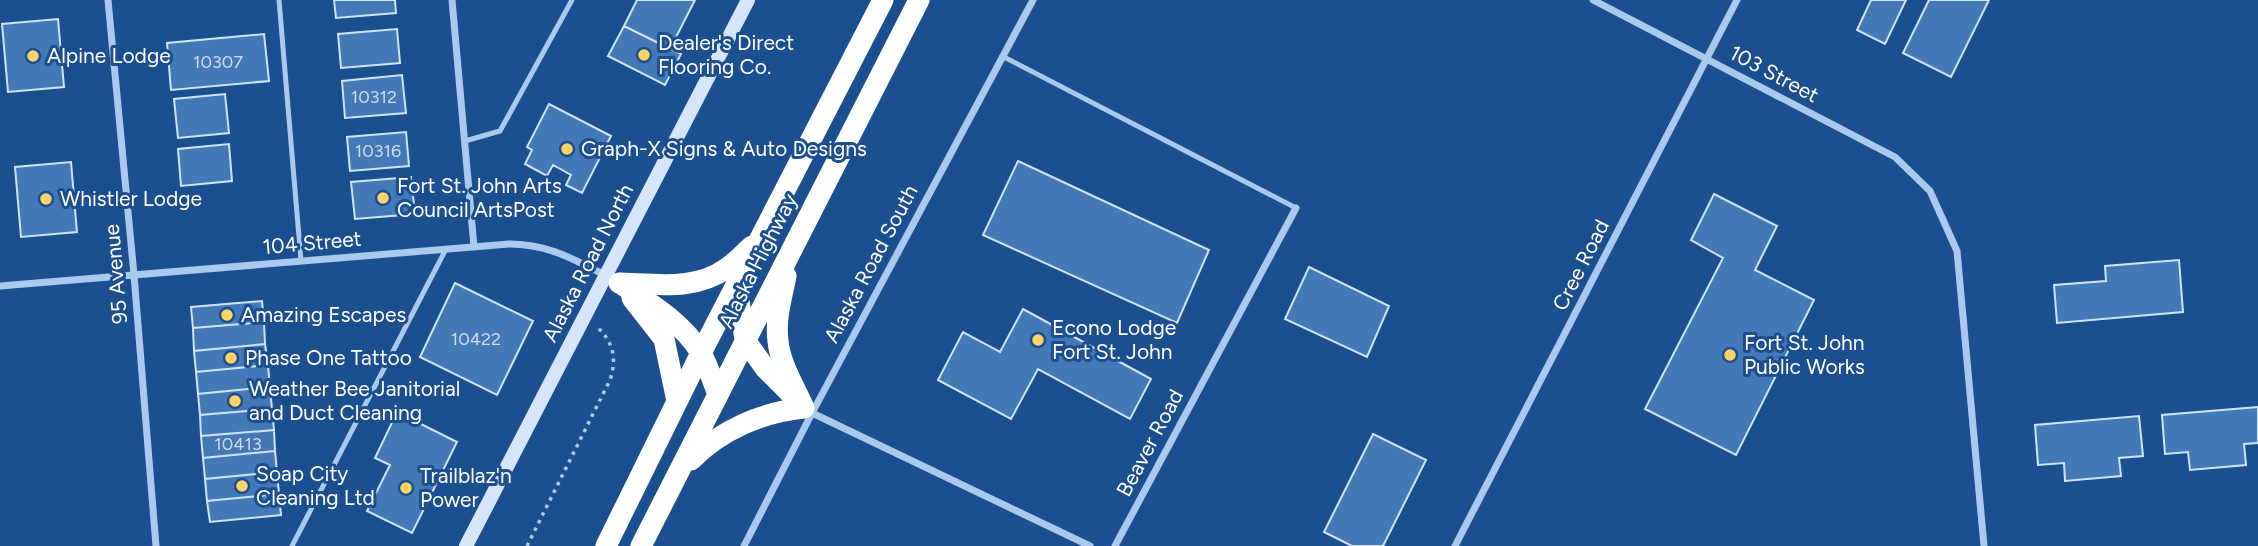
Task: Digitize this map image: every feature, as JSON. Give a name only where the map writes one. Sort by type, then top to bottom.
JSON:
[{"type":"highway","name":"Alaska Highway","points":[[606,546],[701,353],[883,0]]},
{"type":"highway","name":"Alaska Highway","points":[[641,546],[919,0]]},
{"type":"highway","points":[[612,279],[678,285],[705,281],[728,268],[761,237]]},
{"type":"highway","points":[[790,251],[779,315],[778,342],[787,369],[808,410]]},
{"type":"highway","points":[[612,279],[667,315],[686,333],[701,353],[718,394]]},
{"type":"highway","points":[[612,279],[664,339],[677,401]]},
{"type":"highway","points":[[737,287],[745,340],[765,368],[808,410]]},
{"type":"highway","points":[[677,474],[708,443],[735,428],[781,410],[808,410]]},
{"type":"street","name":"95 Avenue","points":[[108,0],[156,546]]},
{"type":"street","points":[[452,0],[474,247]]},
{"type":"street","name":"Alaska Road North","points":[[466,546],[584,315],[612,279],[748,0]]},
{"type":"street","name":"Alaska Road South","points":[[744,546],[808,410],[1033,0]]},
{"type":"street","name":"103 Street","points":[[1593,0],[1895,157],[1930,191],[1957,251],[1984,546]]},
{"type":"street","name":"Cree Road","points":[[1455,546],[1737,0]]},
{"type":"street","name":"Beaver Road","points":[[1115,546],[1296,208]]},
{"type":"street","name":"104 Street","points":[[0,286],[509,244],[540,246],[559,252],[612,279]]},
{"type":"street","points":[[808,410],[1090,546]]},
{"type":"lane","points":[[279,0],[301,261]]},
{"type":"lane","points":[[465,141],[500,131],[572,0]]},
{"type":"lane","points":[[1002,56],[1296,208]]},
{"type":"lane","points":[[292,546],[446,249]]},
{"type":"path","points":[[527,546],[615,365],[607,336],[584,315]]},
{"type":"building","points":[[334,0],[395,0],[396,13],[336,18]]},
{"type":"building","points":[[637,0],[695,0],[670,49],[624,26]]},
{"type":"building","points":[[1871,0],[1906,0],[1885,44],[1857,30]]},
{"type":"building","points":[[1929,0],[1989,0],[1951,77],[1903,53]]},
{"type":"building","name":"Alpine Lodge","points":[[58,19],[64,87],[8,92],[2,24]]},
{"type":"building","name":"Dealer's Direct Flooring Co.","points":[[624,26],[681,54],[665,85],[608,56]]},
{"type":"building","points":[[397,29],[400,63],[341,68],[338,34]]},
{"type":"building","points":[[264,34],[269,81],[171,90],[167,43]]},
{"type":"building","points":[[402,75],[406,113],[345,118],[342,81]]},
{"type":"building","points":[[225,94],[229,133],[178,138],[174,99]]},
{"type":"building","name":"Graph-X Signs & Auto Designs","points":[[549,104],[611,136],[582,193],[566,185],[571,175],[553,165],[547,176],[525,164],[532,150],[527,147]]},
{"type":"building","points":[[406,132],[409,166],[350,171],[347,137]]},
{"type":"building","points":[[229,144],[232,181],[181,186],[178,149]]},
{"type":"building","points":[[1018,161],[1209,250],[1177,323],[983,235]]},
{"type":"building","name":"Whistler Lodge","points":[[71,162],[77,232],[21,237],[15,167]]},
{"type":"building","name":"Fort St. John Arts Council ArtsPost","points":[[411,177],[415,214],[355,219],[351,182]]},
{"type":"building","name":"Fort St. John Public Works","points":[[1714,194],[1777,226],[1755,270],[1814,300],[1736,455],[1645,409],[1723,258],[1691,240]]},
{"type":"building","points":[[2179,260],[2183,312],[2057,323],[2054,285],[2106,281],[2105,266]]},
{"type":"building","points":[[1309,267],[1389,306],[1367,357],[1285,319]]},
{"type":"building","points":[[455,283],[533,321],[497,395],[420,357]]},
{"type":"building","name":"Amazing Escapes","points":[[262,301],[264,322],[193,328],[191,307]]},
{"type":"building","points":[[1023,309],[1151,379],[1130,419],[1038,369],[1011,419],[938,380],[963,332],[1000,352]]},
{"type":"building","points":[[264,322],[265,344],[194,351],[193,328]]},
{"type":"building","name":"Phase One Tattoo","points":[[265,344],[268,365],[196,372],[194,351]]},
{"type":"building","points":[[268,365],[270,387],[198,394],[196,372]]},
{"type":"building","name":"Weather Bee Janitorial and Duct Cleaning","points":[[270,387],[272,409],[200,415],[198,394]]},
{"type":"building","points":[[2258,407],[2258,443],[2244,444],[2246,465],[2190,470],[2188,452],[2165,454],[2162,415]]},
{"type":"building","points":[[272,409],[274,430],[201,436],[200,415]]},
{"type":"building","name":"Trailblaz'n Power","points":[[397,412],[457,442],[412,533],[367,511],[390,465],[375,458]]},
{"type":"building","points":[[2139,416],[2143,456],[2119,458],[2121,476],[2065,481],[2064,463],[2038,465],[2035,425]]},
{"type":"building","points":[[274,430],[275,451],[203,458],[201,436]]},
{"type":"building","points":[[1373,434],[1426,460],[1383,546],[1352,546],[1324,532]]},
{"type":"building","points":[[275,451],[277,472],[205,479],[203,458]]},
{"type":"building","name":"Soap City Cleaning Ltd","points":[[277,472],[279,494],[207,501],[205,479]]},
{"type":"building","points":[[279,494],[281,515],[210,522],[207,501]]},
{"type":"place","name":"Dealer's Direct Flooring Co.","points":[[644,55]]},
{"type":"place","name":"Alpine Lodge","points":[[33,56]]},
{"type":"place","name":"Graph-X Signs & Auto Designs","points":[[567,149]]},
{"type":"place","name":"Fort St. John Arts Council ArtsPost","points":[[383,198]]},
{"type":"place","name":"Whistler Lodge","points":[[46,199]]},
{"type":"place","name":"Amazing Escapes","points":[[227,315]]},
{"type":"place","name":"Econo Lodge Fort St. John","points":[[1038,340]]},
{"type":"place","name":"Fort St. John Public Works","points":[[1730,355]]},
{"type":"place","name":"Phase One Tattoo","points":[[231,358]]},
{"type":"place","name":"Weather Bee Janitorial and Duct Cleaning","points":[[235,401]]},
{"type":"place","name":"Soap City Cleaning Ltd","points":[[242,486]]},
{"type":"place","name":"Trailblaz'n Power","points":[[406,488]]}]
